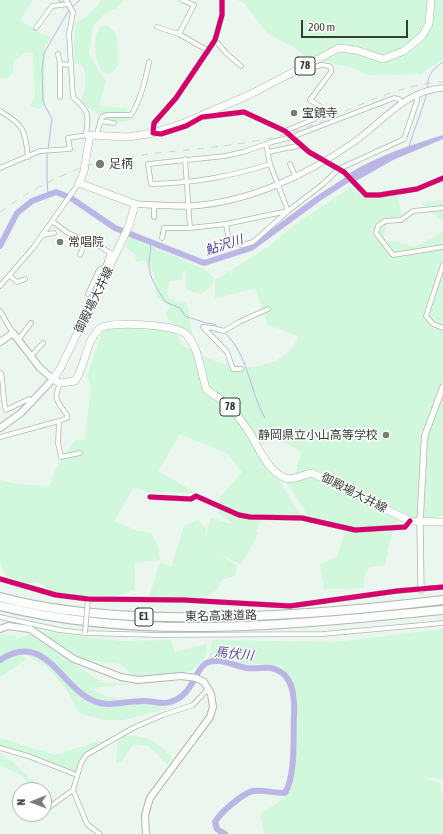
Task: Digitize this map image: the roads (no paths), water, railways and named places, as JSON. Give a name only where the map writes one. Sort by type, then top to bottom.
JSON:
[{"type":"highway","name":"東名高速道路","points":[[0,597],[48,608],[98,614],[194,618],[315,613],[443,600]]},
{"type":"highway","name":"東名高速道路","points":[[0,606],[74,620],[147,626],[194,627],[292,624],[443,610]]},
{"type":"main road","name":"78","points":[[91,135],[128,138],[153,133],[184,123],[248,95],[339,48],[356,50],[383,59],[399,53],[413,45],[429,24],[431,0]]},
{"type":"main road","points":[[91,135],[83,175],[79,183],[135,204]]},
{"type":"main road","name":"御殿場大井線","points":[[135,204],[129,226],[113,254],[60,369],[56,381],[75,381],[92,336],[101,327],[109,324],[177,328],[185,333],[190,340],[200,365],[206,388],[222,398],[231,408],[252,436],[254,444],[264,460],[282,476],[290,479],[312,473],[319,475],[410,521],[420,523],[443,522]]},
{"type":"main road","points":[[0,342],[13,333],[31,356],[56,381],[0,428]]},
{"type":"main road","points":[[0,629],[8,626],[30,629],[74,659],[121,677],[138,680],[190,676],[204,682],[211,694],[213,707],[210,718],[150,798],[145,815],[146,834]]},
{"type":"street","points":[[177,1],[182,0],[194,5]]},
{"type":"street","points":[[179,34],[196,0]]},
{"type":"street","points":[[222,0],[222,15],[215,40],[176,98],[154,123],[153,133],[161,134],[186,126],[202,117],[244,112],[285,131],[325,161],[344,172],[366,195],[379,195],[417,189],[443,178]]},
{"type":"street","points":[[36,28],[52,6],[68,3],[73,12],[70,34],[73,97],[88,114],[91,135]]},
{"type":"street","points":[[157,27],[179,34],[207,50]]},
{"type":"street","points":[[215,40],[226,53],[241,66]]},
{"type":"street","points":[[58,54],[60,64],[60,97]]},
{"type":"street","points":[[0,168],[40,151],[51,149],[70,150],[68,138],[91,135],[106,115],[131,116],[145,84],[144,78],[149,62]]},
{"type":"street","points":[[60,64],[71,65]]},
{"type":"street","points":[[285,131],[314,119],[322,112],[321,107],[310,100],[331,72],[331,68],[329,66],[322,65],[303,71],[296,71]]},
{"type":"street","points":[[135,204],[189,206],[226,201],[278,184],[325,161],[355,141],[401,102],[419,93],[432,89],[443,88]]},
{"type":"street","points":[[226,224],[229,241],[246,245],[259,238],[288,211],[323,184],[339,169],[404,139],[419,93]]},
{"type":"street","points":[[270,164],[222,178],[187,183],[151,184],[148,164],[225,156],[292,137],[394,98],[399,98],[401,102]]},
{"type":"street","points":[[0,111],[18,122],[23,132],[28,157]]},
{"type":"street","points":[[100,121],[114,123]]},
{"type":"street","points":[[266,144],[270,164],[288,211]]},
{"type":"street","points":[[268,152],[302,145]]},
{"type":"street","points":[[185,159],[190,228]]},
{"type":"street","points":[[290,164],[295,176]]},
{"type":"street","points":[[0,286],[10,276],[42,235],[64,201],[79,183]]},
{"type":"street","points":[[154,205],[154,217]]},
{"type":"street","points":[[443,208],[413,211],[401,220],[385,221],[378,226],[376,233],[392,255],[443,247]]},
{"type":"street","points":[[162,238],[164,228],[190,228],[226,224],[288,211]]},
{"type":"street","points":[[52,221],[68,233],[96,242],[113,254],[105,267],[99,270],[88,294]]},
{"type":"street","points":[[42,235],[54,233]]},
{"type":"street","points":[[80,255],[86,240]]},
{"type":"street","points":[[443,265],[426,316],[433,324],[443,328]]},
{"type":"street","points":[[10,276],[17,282],[25,279]]},
{"type":"street","points":[[241,370],[233,369],[227,352],[203,327],[223,331],[268,309]]},
{"type":"street","points":[[0,311],[13,333]]},
{"type":"street","points":[[18,340],[30,322]]},
{"type":"street","points":[[31,356],[43,343]]},
{"type":"street","points":[[1,373],[4,384],[4,401],[6,410],[29,399],[34,401]]},
{"type":"street","points":[[0,437],[67,418],[67,415],[56,399],[56,381]]},
{"type":"street","points":[[421,590],[420,523],[425,435],[443,387]]},
{"type":"street","points":[[59,421],[58,443],[61,457],[80,453]]},
{"type":"street","points":[[150,497],[191,499],[196,496],[239,515],[250,517],[302,518],[355,530],[405,527],[410,521]]},
{"type":"street","points":[[0,579],[56,595],[88,600],[184,600],[290,606],[397,591],[443,587]]},
{"type":"street","points":[[86,633],[88,600]]},
{"type":"street","points":[[0,617],[60,630],[86,633],[263,636],[323,634],[443,623]]},
{"type":"street","points":[[100,834],[87,824],[73,790],[77,775],[86,755],[134,728],[163,715],[193,705],[208,689]]},
{"type":"street","points":[[0,748],[28,756],[77,775]]},
{"type":"street","points":[[52,805],[73,790]]},
{"type":"waterway","points":[[58,0],[64,3]]},
{"type":"waterway","points":[[71,8],[80,0]]},
{"type":"waterway","points":[[48,149],[52,119],[43,102],[42,71],[44,53],[69,10]]},
{"type":"waterway","points":[[427,89],[428,80],[431,73],[443,62]]},
{"type":"waterway","points":[[409,146],[427,94]]},
{"type":"waterway","points":[[47,152],[48,195]]},
{"type":"waterway","name":"鮎沢川","points":[[0,246],[17,213],[32,201],[56,192],[71,198],[115,228],[204,263],[251,248],[319,198],[353,176]]},
{"type":"waterway","points":[[150,241],[150,274],[165,302],[180,308],[185,316],[214,324],[218,327]]},
{"type":"waterway","points":[[225,333],[239,352],[255,396],[265,418]]},
{"type":"waterway","name":"馬伏川","points":[[0,660],[17,652],[32,652],[45,659],[79,692],[92,700],[107,704],[141,701],[161,703],[170,702],[185,694],[200,669],[209,662],[214,661],[247,668],[271,668],[284,674],[291,686],[294,701],[293,755],[289,785],[285,793],[253,791],[238,799],[215,822],[217,829],[225,834]]},
{"type":"railway","points":[[0,212],[44,184],[80,168],[93,164],[139,155],[233,145],[279,136],[300,130],[400,90],[443,82]]},
{"type":"place","name":"宝鏡寺","points":[[294,113]]},
{"type":"place","name":"足柄","points":[[100,164]]},
{"type":"place","name":"常唱院","points":[[60,242]]},
{"type":"place","name":"静岡県立小山高等学校","points":[[386,435]]}]
